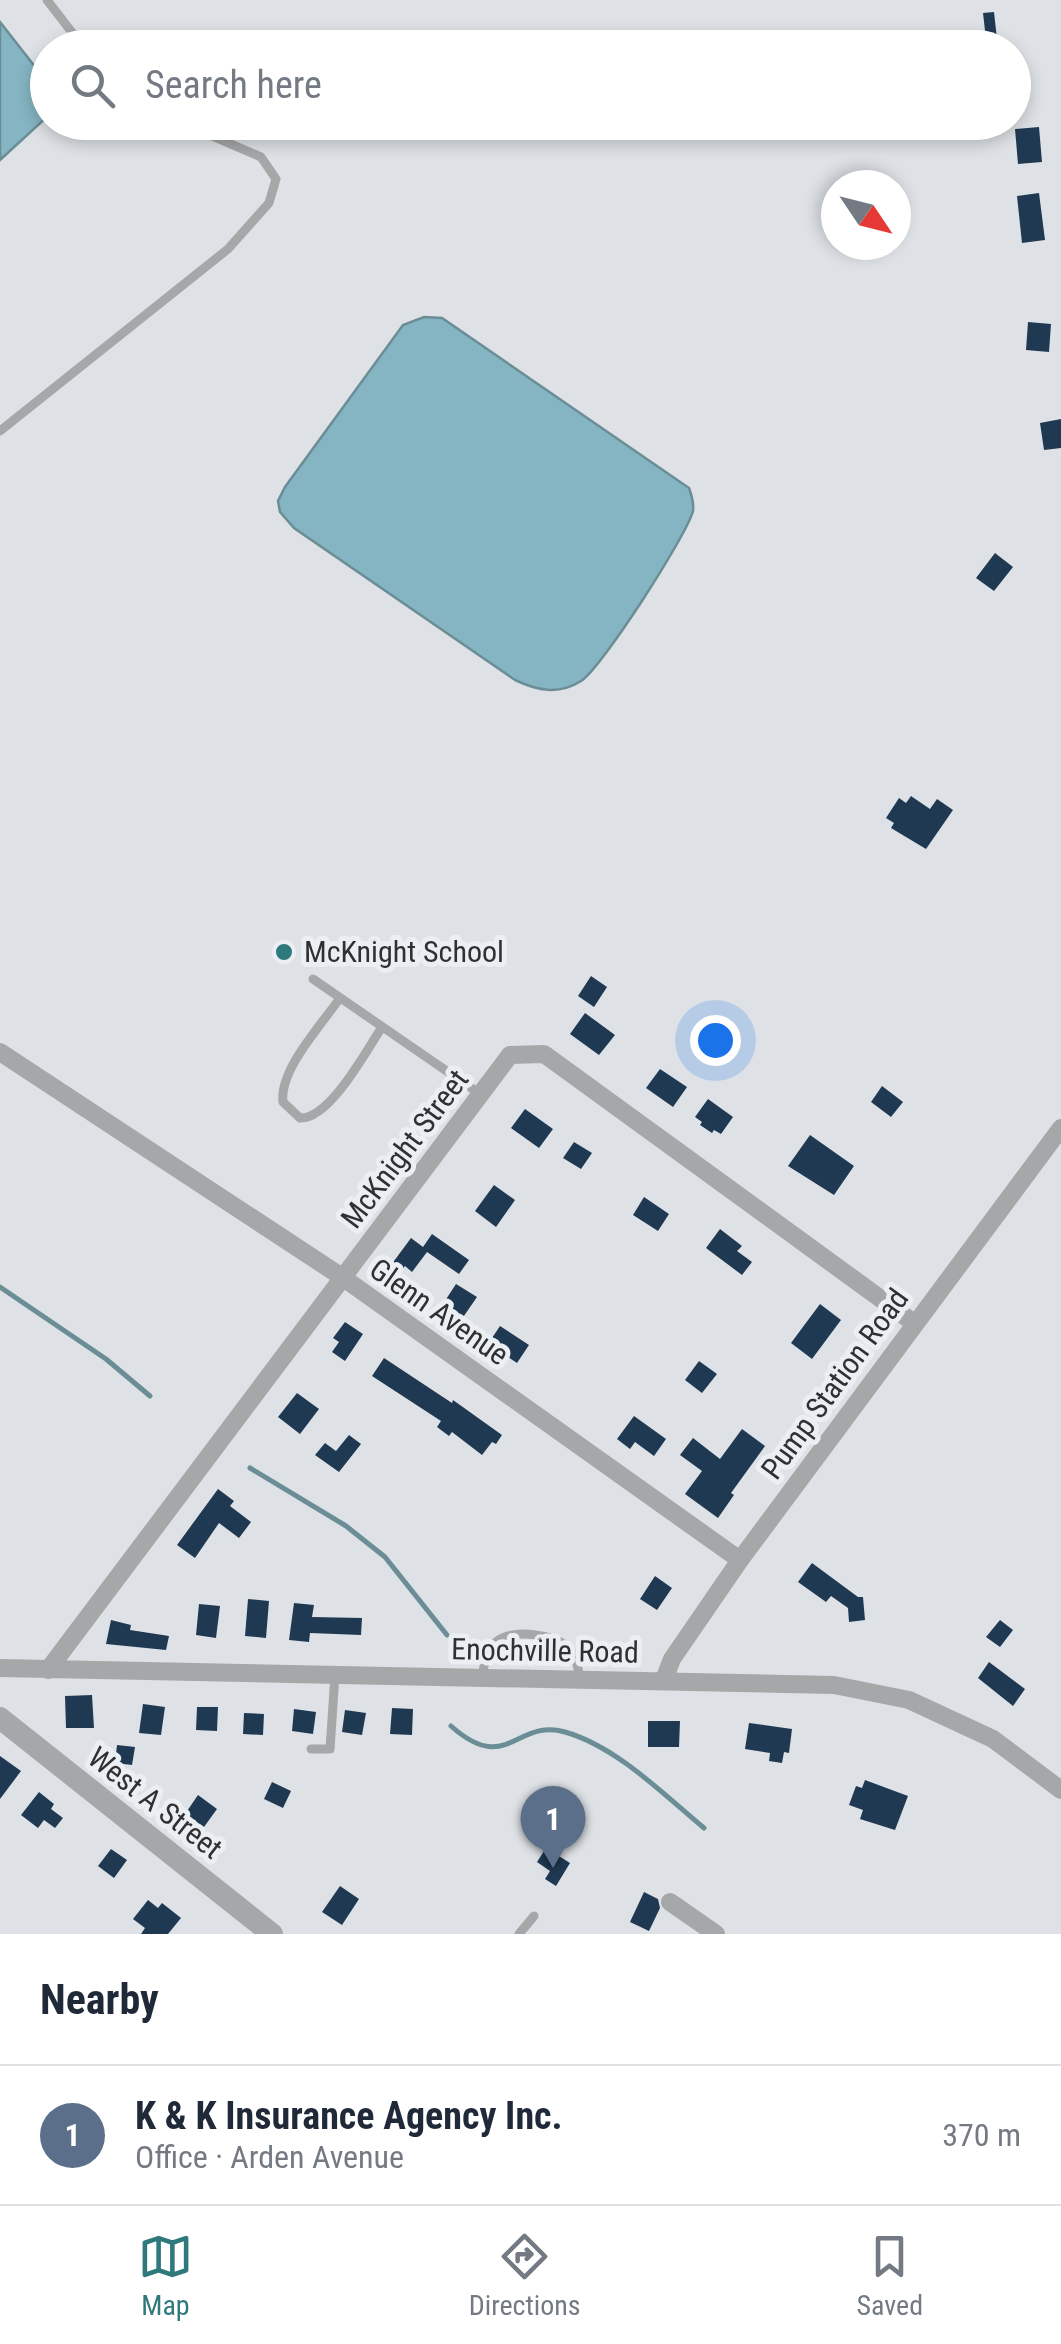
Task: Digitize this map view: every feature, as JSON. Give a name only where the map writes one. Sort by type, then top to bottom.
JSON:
[{"type":"street","name":"Glenn Avenue","points":[[0,1052],[342,1277],[740,1560]]},
{"type":"street","name":"McKnight Street","points":[[48,1670],[510,1055],[544,1054],[914,1323]]},
{"type":"street","name":"Pump Station Road","points":[[664,1680],[672,1658],[740,1560],[1061,1128]]},
{"type":"street","name":"Enochville Road","points":[[0,1668],[834,1685],[909,1700],[993,1739],[1061,1790]]},
{"type":"street","name":"West A Street","points":[[2,1724],[272,1934]]},
{"type":"street","points":[[670,1902],[716,1934]]},
{"type":"lane","points":[[47,0],[70,30]]},
{"type":"lane","points":[[0,432],[228,250],[269,203],[276,179],[261,157],[222,140]]},
{"type":"lane","points":[[313,979],[480,1094]]},
{"type":"lane","points":[[340,998],[288,1072],[281,1090],[283,1102],[300,1118],[309,1118],[326,1108],[382,1027]]},
{"type":"lane","points":[[482,1678],[486,1656],[494,1644],[506,1636],[536,1636],[556,1640],[569,1648],[580,1679]]},
{"type":"lane","points":[[330,1749],[335,1675]]},
{"type":"lane","points":[[311,1748],[344,1749]]},
{"type":"lane","points":[[519,1934],[534,1916]]},
{"type":"water","points":[[0,22],[30,60],[30,132],[0,160]]},
{"type":"water","points":[[424,317],[442,318],[689,488],[693,511],[676,546],[606,653],[573,685],[548,690],[515,680],[294,528],[280,512],[278,501],[285,487],[403,325]]},
{"type":"building","points":[[994,12],[996,30],[985,30],[983,13]]},
{"type":"building","points":[[1039,127],[1042,162],[1018,164],[1016,140],[1031,140],[1031,128]]},
{"type":"building","points":[[1039,193],[1045,240],[1022,243],[1017,196]]},
{"type":"building","points":[[1028,322],[1051,324],[1049,352],[1026,350]]},
{"type":"building","points":[[1061,419],[1061,448],[1044,450],[1040,423]]},
{"type":"building","points":[[995,553],[1013,567],[994,591],[976,578]]},
{"type":"building","points":[[911,796],[930,809],[937,799],[953,810],[926,849],[891,828],[894,823],[886,818],[899,798],[906,803]]},
{"type":"building","points":[[591,976],[607,987],[594,1007],[578,996]]},
{"type":"building","points":[[585,1013],[615,1035],[599,1055],[570,1034]]},
{"type":"building","points":[[660,1069],[687,1087],[673,1107],[646,1088]]},
{"type":"building","points":[[882,1086],[903,1102],[891,1117],[871,1102]]},
{"type":"building","points":[[708,1099],[733,1117],[721,1134],[714,1130],[712,1133],[695,1117]]},
{"type":"building","points":[[525,1109],[553,1129],[539,1148],[511,1128]]},
{"type":"building","points":[[810,1135],[854,1166],[834,1195],[788,1166]]},
{"type":"building","points":[[574,1142],[592,1153],[581,1169],[563,1158]]},
{"type":"building","points":[[494,1185],[515,1200],[496,1227],[475,1211]]},
{"type":"building","points":[[644,1197],[669,1214],[658,1231],[633,1215]]},
{"type":"building","points":[[720,1229],[742,1246],[737,1251],[752,1262],[742,1275],[706,1248]]},
{"type":"building","points":[[432,1234],[469,1260],[459,1274],[427,1252],[412,1272],[405,1266],[386,1291],[377,1284],[411,1238],[423,1247]]},
{"type":"building","points":[[456,1284],[477,1297],[457,1326],[437,1313]]},
{"type":"building","points":[[820,1304],[841,1320],[812,1359],[791,1343]]},
{"type":"building","points":[[345,1322],[363,1334],[345,1361],[332,1352],[339,1342],[333,1338]]},
{"type":"building","points":[[500,1326],[529,1345],[517,1363],[488,1344]]},
{"type":"building","points":[[384,1358],[502,1435],[496,1444],[492,1442],[482,1455],[452,1432],[449,1436],[437,1427],[441,1421],[372,1376]]},
{"type":"building","points":[[699,1361],[717,1374],[702,1393],[685,1380]]},
{"type":"building","points":[[297,1393],[319,1409],[300,1434],[278,1417]]},
{"type":"building","points":[[634,1416],[666,1439],[654,1456],[635,1442],[630,1449],[617,1439]]},
{"type":"building","points":[[742,1429],[765,1446],[718,1518],[685,1494],[702,1471],[680,1455],[693,1438],[720,1459]]},
{"type":"building","points":[[349,1435],[361,1444],[339,1472],[315,1455],[325,1443],[336,1451]]},
{"type":"building","points":[[218,1489],[234,1501],[230,1506],[251,1522],[239,1538],[219,1523],[195,1558],[177,1545]]},
{"type":"building","points":[[812,1563],[863,1597],[865,1620],[849,1622],[848,1608],[831,1596],[826,1602],[798,1582]]},
{"type":"building","points":[[655,1576],[672,1588],[657,1610],[640,1599]]},
{"type":"building","points":[[248,1599],[269,1601],[266,1638],[245,1636]]},
{"type":"building","points":[[294,1603],[314,1605],[312,1617],[362,1618],[361,1635],[310,1633],[309,1642],[289,1640]]},
{"type":"building","points":[[199,1604],[220,1606],[216,1638],[196,1635]]},
{"type":"building","points":[[111,1620],[131,1625],[130,1630],[169,1636],[166,1650],[106,1644]]},
{"type":"building","points":[[1000,1620],[1013,1630],[1000,1647],[986,1637]]},
{"type":"building","points":[[989,1662],[1025,1689],[1013,1706],[978,1678]]},
{"type":"building","points":[[92,1695],[94,1728],[66,1728],[65,1696]]},
{"type":"building","points":[[143,1704],[165,1707],[161,1735],[139,1733]]},
{"type":"building","points":[[197,1707],[218,1707],[217,1731],[196,1730]]},
{"type":"building","points":[[392,1708],[413,1709],[412,1735],[390,1734]]},
{"type":"building","points":[[294,1709],[316,1712],[313,1734],[292,1731]]},
{"type":"building","points":[[345,1710],[366,1713],[362,1735],[342,1732]]},
{"type":"building","points":[[244,1713],[264,1714],[263,1735],[243,1734]]},
{"type":"building","points":[[648,1721],[680,1721],[679,1747],[648,1747]]},
{"type":"building","points":[[749,1723],[792,1729],[789,1753],[784,1752],[782,1763],[769,1761],[770,1753],[745,1749]]},
{"type":"building","points":[[117,1745],[135,1747],[132,1765],[115,1763]]},
{"type":"building","points":[[0,1756],[21,1771],[0,1799]]},
{"type":"building","points":[[865,1780],[908,1796],[895,1830],[860,1819],[863,1810],[849,1805],[856,1786],[862,1788]]},
{"type":"building","points":[[272,1782],[291,1791],[283,1808],[264,1799]]},
{"type":"building","points":[[39,1792],[63,1818],[55,1828],[44,1820],[38,1828],[21,1815]]},
{"type":"building","points":[[198,1795],[217,1809],[204,1827],[185,1814]]},
{"type":"building","points":[[546,1848],[570,1863],[556,1886],[545,1879],[550,1871],[537,1862]]},
{"type":"building","points":[[111,1849],[127,1860],[114,1878],[98,1866]]},
{"type":"building","points":[[340,1886],[359,1899],[342,1925],[322,1912]]},
{"type":"building","points":[[644,1892],[658,1899],[660,1908],[649,1931],[630,1922]]},
{"type":"building","points":[[148,1900],[158,1908],[162,1903],[181,1918],[168,1934],[141,1934],[145,1928],[133,1919]]},
{"type":"waterway","points":[[0,1287],[106,1359],[150,1396]]},
{"type":"waterway","points":[[250,1468],[346,1526],[385,1557],[447,1635]]},
{"type":"waterway","points":[[451,1726],[486,1746],[511,1743],[548,1730],[584,1739],[639,1773],[704,1828]]},
{"type":"place","name":"McKnight School","points":[[284,952]]},
{"type":"place","name":"K & K Insurance Agency Inc.","points":[[553,1868]]}]
